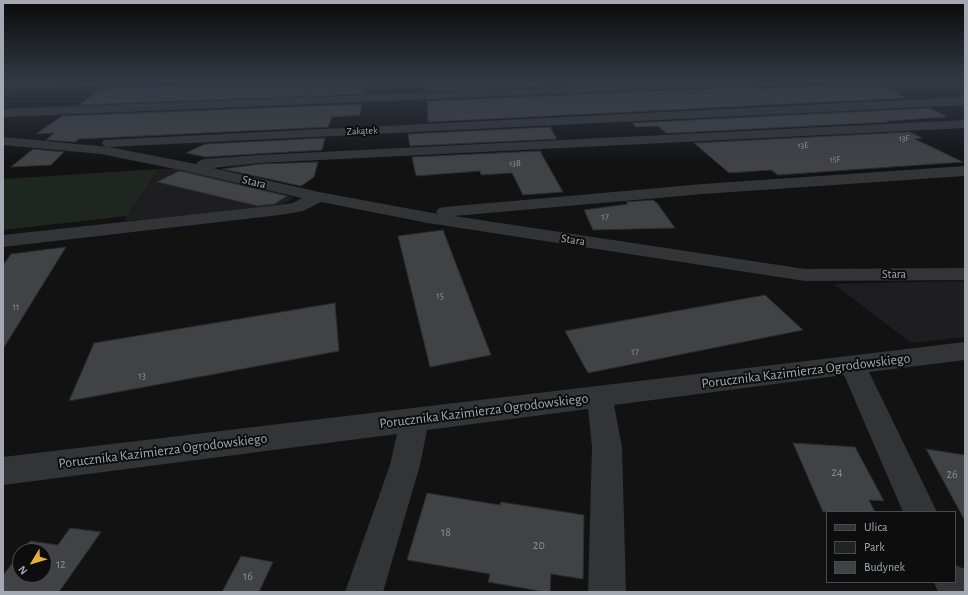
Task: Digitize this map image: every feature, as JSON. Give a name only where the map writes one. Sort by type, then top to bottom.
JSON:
[{"type":"street","points":[[3,113],[83,110]]},
{"type":"street","name":"Zakątek","points":[[70,146],[118,142],[801,110]]},
{"type":"street","name":"Stara","points":[[185,166],[260,159],[965,124]]},
{"type":"street","name":"Stara","points":[[3,141],[70,146],[185,166],[319,197],[428,218],[805,275],[965,274]]},
{"type":"street","points":[[3,153],[70,146]]},
{"type":"street","points":[[428,218],[447,211],[703,189],[936,173],[964,179]]},
{"type":"street","points":[[3,241],[280,210],[297,207],[319,197]]},
{"type":"street","name":"Porucznika Kazimierza Ogrodowskiego","points":[[3,471],[965,351]]},
{"type":"street","points":[[851,365],[861,381],[920,511]]},
{"type":"street","points":[[598,397],[603,414],[607,447],[608,592]]},
{"type":"street","points":[[364,592],[405,465],[414,420]]},
{"type":"street","points":[[952,583],[957,592]]},
{"type":"shaded area","points":[[159,169],[177,169],[291,196],[293,199],[277,208],[125,221]]},
{"type":"shaded area","points":[[965,281],[965,337],[911,343],[834,284]]},
{"type":"green space","points":[[159,169],[127,216],[3,230],[3,179]]},
{"type":"building","points":[[218,110],[361,110],[360,115],[332,117],[328,127],[79,139],[75,142],[46,140],[54,133],[36,134],[62,116]]},
{"type":"building","points":[[427,110],[672,110],[428,122]]},
{"type":"building","points":[[895,110],[933,110],[947,117],[887,121],[889,122],[673,133],[666,133],[658,126],[636,127],[632,123]]},
{"type":"building","points":[[550,127],[557,139],[410,146],[408,134]]},
{"type":"building","points":[[910,132],[922,138],[915,139],[963,162],[778,175],[771,170],[729,173],[694,143]]},
{"type":"building","points":[[325,138],[322,150],[206,157],[186,153],[205,144]]},
{"type":"building","points":[[33,149],[64,152],[51,165],[11,167]]},
{"type":"building","points":[[540,151],[563,192],[523,195],[512,173],[481,175],[480,171],[416,176],[412,157]]},
{"type":"building","points":[[318,162],[314,177],[301,186],[222,169],[260,164]]},
{"type":"building","points":[[179,171],[287,196],[275,204],[258,206],[157,182]]},
{"type":"building","points":[[653,200],[657,203],[675,228],[593,230],[584,210],[628,204],[626,202]]},
{"type":"building","points":[[443,230],[491,355],[430,367],[398,236]]},
{"type":"building","points":[[66,247],[3,349],[3,265],[11,254]]},
{"type":"building","points":[[765,295],[803,330],[588,373],[565,331]]},
{"type":"building","points":[[335,303],[339,351],[69,401],[94,343]]},
{"type":"building","points":[[793,443],[855,447],[884,501],[869,500],[874,511],[823,512]]},
{"type":"building","points":[[926,449],[965,455],[965,521]]},
{"type":"building","points":[[427,493],[500,505],[501,502],[584,515],[583,579],[551,574],[550,592],[545,592],[488,582],[490,574],[407,560]]},
{"type":"building","points":[[70,528],[101,532],[59,592],[3,592],[3,575],[12,564],[12,583],[52,583],[52,544],[58,545]]},
{"type":"building","points":[[30,541],[44,543],[28,543]]},
{"type":"building","points":[[241,556],[273,562],[259,592],[222,592]]}]
